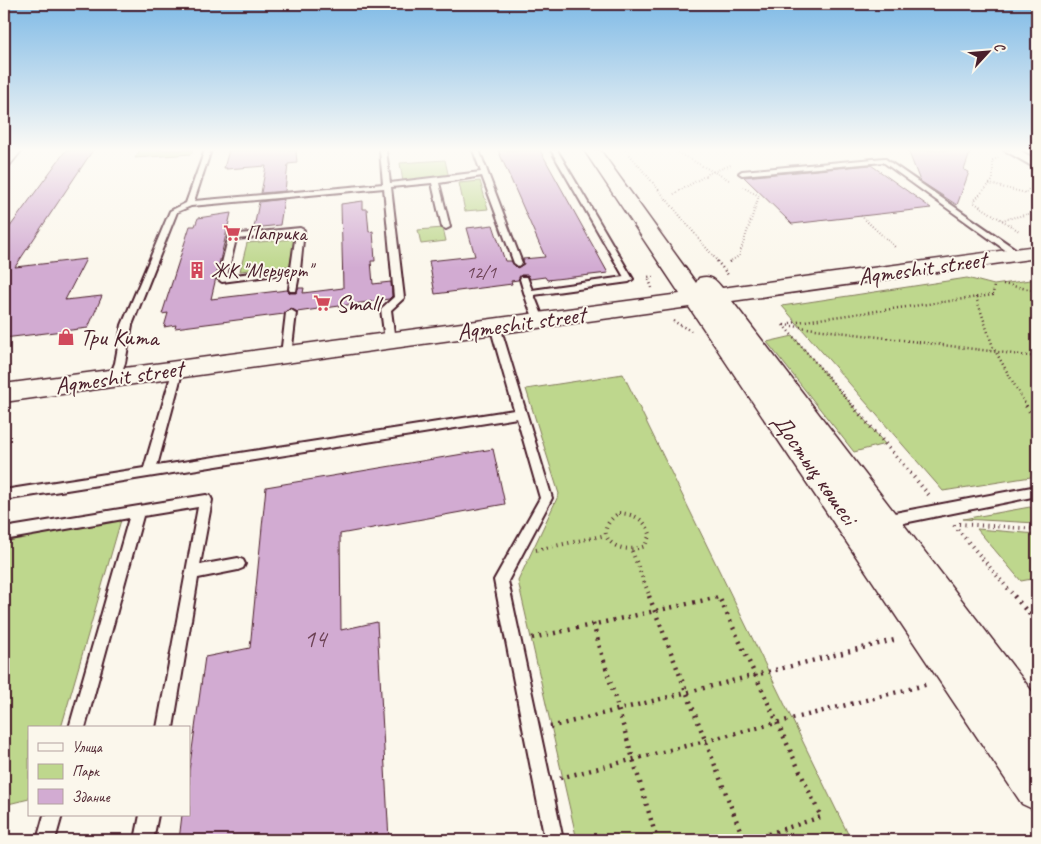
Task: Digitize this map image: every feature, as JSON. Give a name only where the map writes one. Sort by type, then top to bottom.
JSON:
[{"type":"street","name":"Достық көшесі","points":[[626,189],[715,292],[928,631],[1037,789]]},
{"type":"street","name":"Достық көшесі","points":[[640,189],[1037,731]]},
{"type":"street","name":"Aqmeshit street","points":[[4,393],[539,320],[715,292],[1028,253]]},
{"type":"lane","points":[[189,204],[194,189]]},
{"type":"lane","points":[[114,378],[120,363],[126,325],[174,211],[189,204],[350,189]]},
{"type":"lane","points":[[387,189],[399,298],[386,309],[390,340]]},
{"type":"lane","points":[[437,189],[446,227]]},
{"type":"lane","points":[[490,189],[518,263]]},
{"type":"lane","points":[[528,292],[629,279],[577,189]]},
{"type":"lane","points":[[930,189],[1028,253]]},
{"type":"lane","points":[[293,289],[296,270],[300,230],[232,237],[222,279],[296,270]]},
{"type":"lane","points":[[524,280],[539,320]]},
{"type":"lane","points":[[286,355],[291,313]]},
{"type":"lane","points":[[495,326],[546,498],[501,580],[554,840]]},
{"type":"lane","points":[[148,472],[178,369]]},
{"type":"lane","points":[[4,495],[522,413]]},
{"type":"lane","points":[[882,522],[1037,491]]},
{"type":"lane","points":[[4,534],[206,500],[164,726]]},
{"type":"lane","points":[[78,726],[138,511]]},
{"type":"lane","points":[[192,573],[238,564]]},
{"type":"lane","points":[[46,840],[53,816]]},
{"type":"lane","points":[[144,840],[149,816]]},
{"type":"path","points":[[651,189],[715,292]]},
{"type":"path","points":[[674,194],[682,189]]},
{"type":"path","points":[[729,262],[739,256],[759,196],[747,189]]},
{"type":"path","points":[[984,189],[973,202],[1018,231]]},
{"type":"path","points":[[1014,189],[1026,192],[1029,189]]},
{"type":"path","points":[[1002,220],[1029,214],[1037,208]]},
{"type":"path","points":[[861,216],[895,247]]},
{"type":"path","points":[[1003,284],[1037,291]]},
{"type":"path","points":[[783,324],[993,294],[994,285]]},
{"type":"path","points":[[976,297],[983,325],[993,351],[1014,388],[1037,422]]},
{"type":"path","points":[[671,319],[689,331]]},
{"type":"path","points":[[783,324],[1037,357]]},
{"type":"path","points":[[783,324],[1037,622]]},
{"type":"path","points":[[626,513],[640,518],[648,528],[648,541],[645,546],[632,551],[618,548],[612,544],[606,535],[606,526],[613,516],[626,513]]},
{"type":"path","points":[[954,524],[1037,529]]},
{"type":"path","points":[[515,554],[606,535]]},
{"type":"path","points":[[632,551],[707,740],[744,840]]},
{"type":"path","points":[[514,641],[720,597],[822,817],[749,840]]},
{"type":"path","points":[[593,624],[657,840]]},
{"type":"path","points":[[532,731],[928,631]]},
{"type":"path","points":[[542,782],[959,676]]},
{"type":"green space","points":[[460,189],[482,189],[488,209],[465,211]]},
{"type":"green space","points":[[443,228],[446,241],[421,244],[418,230]]},
{"type":"green space","points":[[294,239],[290,266],[240,271],[247,243]]},
{"type":"green space","points":[[967,278],[994,285],[1037,279],[1037,476],[943,491],[782,306]]},
{"type":"green space","points":[[793,336],[885,444],[854,452],[767,342]]},
{"type":"green space","points":[[623,374],[851,840],[577,840],[518,581],[559,494],[526,389]]},
{"type":"green space","points":[[1030,507],[1037,514],[1037,523],[963,519]]},
{"type":"green space","points":[[121,520],[62,726],[28,726],[28,799],[4,805],[4,539]]},
{"type":"green space","points":[[977,529],[1037,534],[1037,578],[1021,581]]},
{"type":"building","points":[[37,189],[67,189],[15,267],[86,259],[65,300],[102,296],[88,328],[4,338],[4,235]]},
{"type":"building","points":[[262,189],[285,189],[285,191],[261,193]]},
{"type":"building","points":[[515,189],[562,189],[608,273],[547,280],[545,277],[530,279],[528,275],[521,275],[518,280],[511,281],[512,284],[435,294],[429,261],[475,256],[467,228],[493,225],[505,261],[511,261],[517,268],[524,264],[523,259],[545,257]]},
{"type":"building","points":[[757,189],[905,189],[931,208],[792,224]]},
{"type":"building","points":[[933,189],[963,189],[957,205]]},
{"type":"building","points":[[284,199],[280,225],[254,228],[259,202]]},
{"type":"building","name":"ЖК \"Меруерт\"","points":[[363,201],[363,209],[367,209],[369,232],[373,231],[375,261],[371,261],[373,284],[391,282],[392,296],[389,299],[297,312],[290,308],[284,314],[175,328],[176,325],[164,327],[168,313],[162,314],[190,226],[195,226],[198,218],[231,213],[211,299],[287,290],[290,293],[296,293],[298,288],[304,288],[303,293],[343,288],[341,204]]},
{"type":"building","points":[[493,449],[505,504],[340,534],[341,630],[377,622],[389,840],[179,840],[182,816],[190,816],[190,764],[205,657],[250,648],[266,487]]},
{"type":"place","name":"Паприка","points":[[232,233]]},
{"type":"place","name":"ЖК \"Меруерт\"","points":[[197,270]]},
{"type":"place","name":"Small","points":[[322,303]]},
{"type":"place","name":"Три Кита","points":[[66,337]]}]
